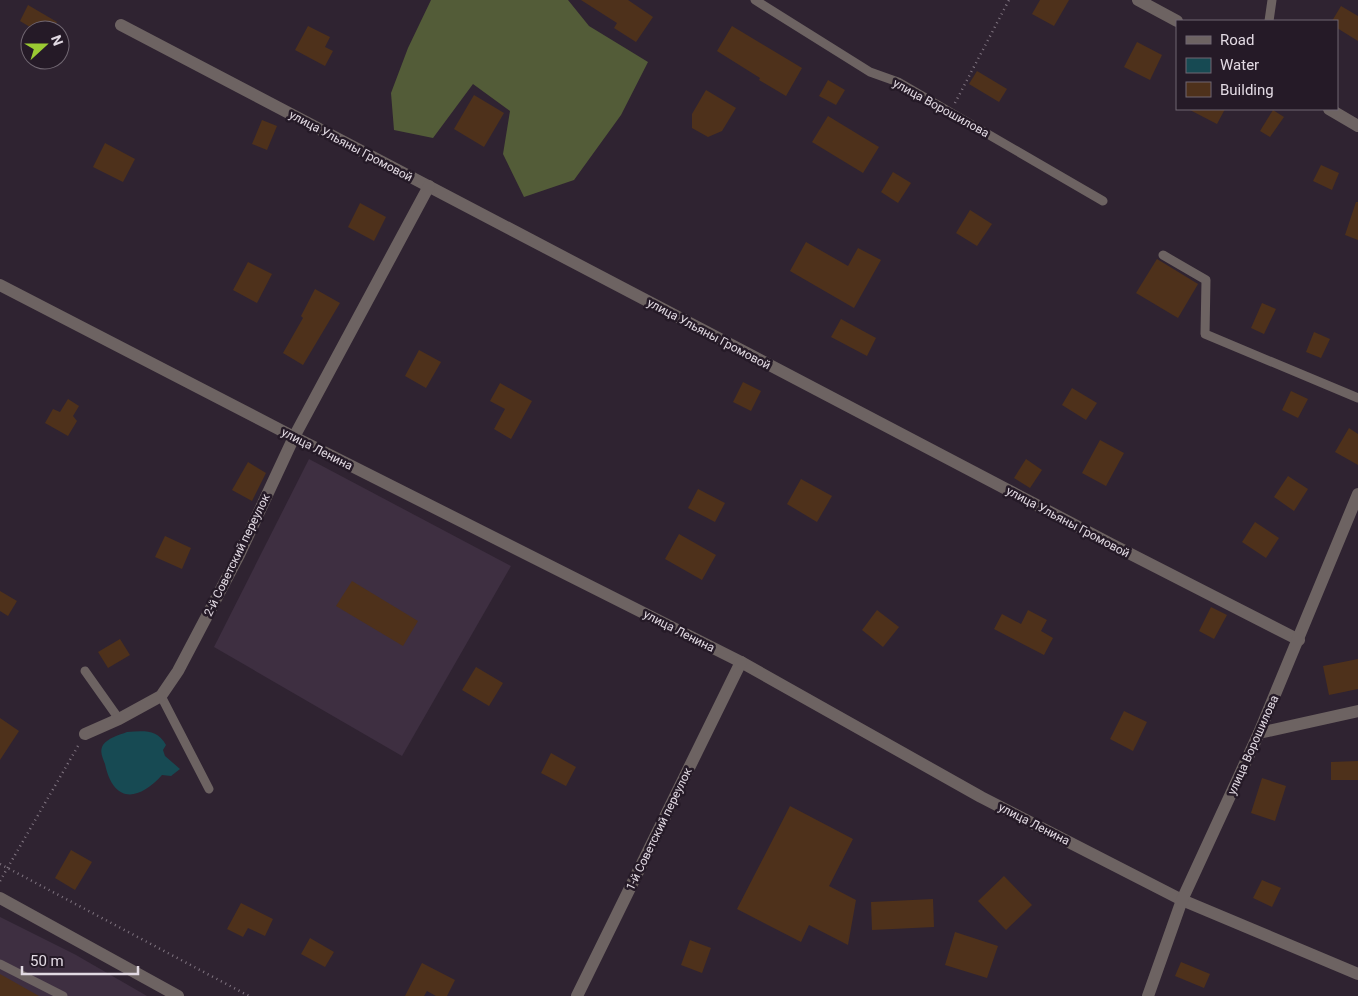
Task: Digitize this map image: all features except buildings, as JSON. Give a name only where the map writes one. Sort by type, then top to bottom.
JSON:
[{"type":"street","points":[[1138,0],[1176,20]]},
{"type":"street","name":"улица Ульяны Громовой","points":[[121,25],[1111,544],[1300,640]]},
{"type":"street","points":[[1331,110],[1358,126]]},
{"type":"street","name":"2-й Советский переулок","points":[[85,734],[119,719],[161,696],[178,671],[239,555],[294,437],[429,186]]},
{"type":"street","name":"улица Ленина","points":[[0,285],[294,437],[741,662],[981,797],[1182,900],[1358,974]]},
{"type":"street","name":"улица Ворошилова","points":[[1148,996],[1182,900],[1300,640],[1358,494]]},
{"type":"street","name":"1-й Советский переулок","points":[[577,996],[741,662]]},
{"type":"street","points":[[1259,733],[1358,711]]},
{"type":"street","points":[[0,898],[178,996]]},
{"type":"lane","name":"улица Ворошилова","points":[[755,0],[870,72],[898,82],[1103,201]]},
{"type":"lane","points":[[1268,20],[1272,0]]},
{"type":"lane","points":[[1163,255],[1206,280],[1205,334],[1358,398]]},
{"type":"lane","points":[[85,671],[119,719]]},
{"type":"lane","points":[[161,696],[209,789]]},
{"type":"lane","points":[[0,964],[63,996]]},
{"type":"path","points":[[950,113],[1009,0]]},
{"type":"path","points":[[0,881],[85,734]]},
{"type":"path","points":[[0,864],[249,996]]},
{"type":"shaded area","points":[[309,459],[511,566],[402,756],[214,647]]},
{"type":"shaded area","points":[[0,917],[76,955],[147,996],[0,996]]},
{"type":"green space","points":[[431,0],[568,0],[589,26],[648,62],[621,115],[574,180],[524,197],[503,154],[510,111],[473,84],[433,138],[394,130],[391,93],[408,48]]},
{"type":"water","points":[[144,731],[158,736],[166,745],[163,750],[165,756],[180,769],[171,776],[162,775],[153,784],[136,794],[120,792],[109,777],[101,750],[108,740],[127,732]]}]
